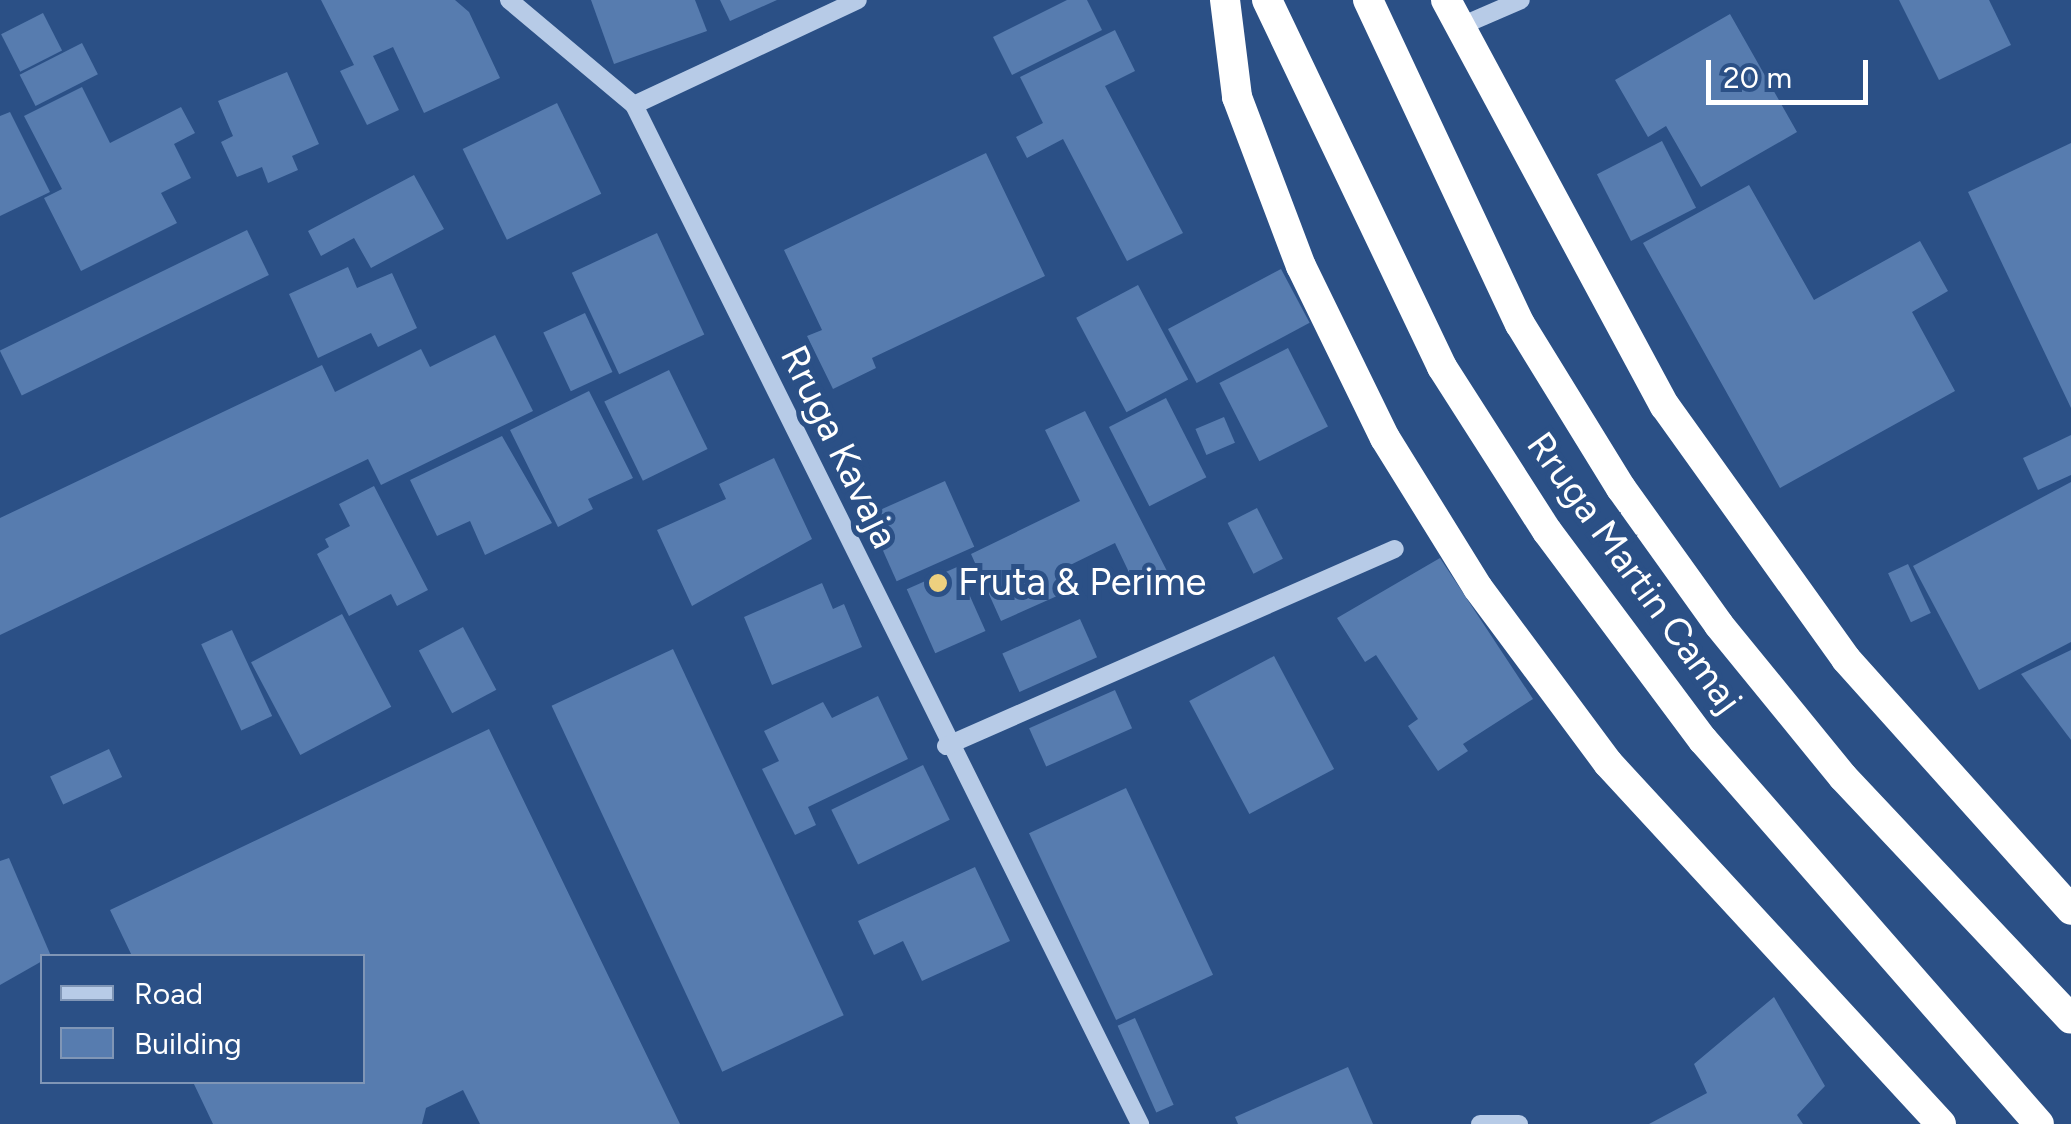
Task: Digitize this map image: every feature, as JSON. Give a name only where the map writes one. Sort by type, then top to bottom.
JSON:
[{"type":"highway","points":[[1225,0],[1237,97],[1301,266],[1385,438],[1478,588],[1608,763],[1941,1124]]},
{"type":"highway","name":"Rruga Martin Camaj","points":[[1267,0],[1442,367],[1547,531],[1703,740],[2039,1124]]},
{"type":"highway","name":"Rruga Martin Camaj","points":[[1368,0],[1520,324],[1620,488],[1719,626],[1842,777],[2071,1020]]},
{"type":"highway","points":[[1454,13],[1664,406],[1846,659],[2071,910]]},
{"type":"street","name":"Rruga Kavaja","points":[[510,0],[634,105],[946,746],[1140,1124]]},
{"type":"street","points":[[634,105],[858,0]]},
{"type":"street","points":[[1454,13],[1521,0]]},
{"type":"street","points":[[946,746],[1395,549]]},
{"type":"street","points":[[1480,1124],[1519,1124]]},
{"type":"building","points":[[321,0],[455,0],[469,12],[500,78],[424,113],[393,47],[373,56],[399,110],[367,125],[340,71],[354,65]]},
{"type":"building","points":[[591,0],[695,0],[707,31],[614,64]]},
{"type":"building","points":[[720,0],[777,0],[730,21]]},
{"type":"building","points":[[1067,0],[1087,0],[1102,30],[1012,75],[993,37]]},
{"type":"building","points":[[1899,0],[1989,0],[2011,45],[1939,80]]},
{"type":"building","points":[[43,13],[62,50],[20,72],[1,34]]},
{"type":"building","points":[[1730,14],[1797,132],[1701,187],[1666,126],[1648,137],[1615,80]]},
{"type":"building","points":[[1115,30],[1135,71],[1105,86],[1183,233],[1127,261],[1063,139],[1027,158],[1016,137],[1043,123],[1020,77]]},
{"type":"building","points":[[82,43],[98,74],[36,106],[20,75]]},
{"type":"building","points":[[287,72],[319,144],[292,156],[298,170],[268,183],[262,167],[237,177],[221,142],[233,136],[218,101]]},
{"type":"building","points":[[82,87],[110,143],[181,107],[195,133],[174,144],[191,178],[161,193],[177,223],[81,271],[44,198],[62,189],[24,116]]},
{"type":"building","points":[[557,103],[601,194],[507,240],[463,149]]},
{"type":"building","points":[[10,112],[50,192],[0,216],[0,116]]},
{"type":"building","points":[[1662,141],[1696,208],[1631,241],[1597,174]]},
{"type":"building","points":[[2071,143],[2071,408],[1968,192]]},
{"type":"building","points":[[986,153],[1045,276],[872,358],[876,368],[833,389],[807,336],[822,330],[784,250]]},
{"type":"building","points":[[414,175],[444,229],[371,268],[354,238],[321,256],[308,231]]},
{"type":"building","points":[[1749,185],[1814,300],[1920,241],[1948,291],[1912,312],[1955,391],[1780,488],[1643,243]]},
{"type":"building","points":[[247,230],[269,275],[22,395],[0,350]]},
{"type":"building","points":[[657,233],[704,335],[619,374],[572,273]]},
{"type":"building","points":[[348,267],[357,288],[392,273],[417,328],[378,347],[371,333],[318,358],[289,294]]},
{"type":"building","points":[[1281,269],[1310,323],[1197,383],[1168,329]]},
{"type":"building","points":[[1138,285],[1188,379],[1126,412],[1076,318]]},
{"type":"building","points":[[585,313],[612,372],[571,391],[543,332]]},
{"type":"building","points":[[495,335],[533,411],[381,485],[368,459],[0,635],[0,518],[322,365],[335,392],[421,349],[430,367]]},
{"type":"building","points":[[1288,348],[1328,426],[1259,461],[1219,383]]},
{"type":"building","points":[[669,370],[708,449],[643,481],[604,402]]},
{"type":"building","points":[[589,391],[633,478],[588,499],[593,509],[558,527],[510,430]]},
{"type":"building","points":[[1166,398],[1206,477],[1149,506],[1109,427]]},
{"type":"building","points":[[1085,411],[1167,571],[1136,587],[1115,543],[1058,571],[1066,592],[1001,621],[971,554],[1080,501],[1045,430]]},
{"type":"building","points":[[1224,417],[1235,443],[1206,455],[1195,429]]},
{"type":"building","points":[[2071,435],[2071,475],[2038,490],[2023,458]]},
{"type":"building","points":[[502,436],[552,523],[485,555],[470,521],[437,536],[410,480]]},
{"type":"building","points":[[774,458],[812,539],[692,606],[657,530],[726,499],[719,484]]},
{"type":"building","points":[[945,481],[974,547],[897,581],[867,516]]},
{"type":"building","points":[[2071,482],[2071,642],[1979,690],[1913,566]]},
{"type":"building","points":[[374,486],[428,590],[397,606],[391,594],[349,616],[317,554],[329,547],[325,539],[350,526],[339,504]]},
{"type":"building","points":[[1257,508],[1283,559],[1253,574],[1228,523]]},
{"type":"building","points":[[1440,558],[1533,699],[1463,744],[1468,751],[1438,771],[1408,726],[1418,719],[1376,655],[1365,662],[1337,618]]},
{"type":"building","points":[[1908,564],[1931,613],[1911,622],[1888,573]]},
{"type":"building","points":[[957,567],[985,631],[935,653],[907,589]]},
{"type":"building","points":[[822,583],[833,609],[844,604],[862,647],[772,685],[744,617]]},
{"type":"building","points":[[342,614],[391,707],[300,755],[251,662]]},
{"type":"building","points":[[1080,619],[1097,657],[1019,692],[1002,654]]},
{"type":"building","points":[[463,627],[496,690],[452,713],[419,650]]},
{"type":"building","points":[[232,630],[272,716],[241,730],[201,644]]},
{"type":"building","points":[[673,649],[844,1015],[722,1072],[552,706]]},
{"type":"building","points":[[2071,650],[2071,740],[2021,674]]},
{"type":"building","points":[[1274,656],[1334,769],[1249,814],[1189,701]]},
{"type":"building","points":[[1115,690],[1132,728],[1046,767],[1029,728]]},
{"type":"building","points":[[878,696],[908,759],[808,807],[816,825],[795,835],[762,769],[779,761],[764,731],[823,702],[832,718]]},
{"type":"building","points":[[489,729],[680,1124],[480,1124],[463,1090],[426,1108],[422,1124],[213,1124],[194,1084],[365,1084],[365,954],[131,954],[110,910]]},
{"type":"building","points":[[109,749],[122,777],[63,805],[50,776]]},
{"type":"building","points":[[923,765],[950,820],[858,865],[831,810]]},
{"type":"building","points":[[1126,788],[1213,975],[1116,1020],[1029,833]]},
{"type":"building","points":[[9,858],[50,954],[40,954],[40,962],[0,985],[0,861]]},
{"type":"building","points":[[975,867],[1010,941],[922,981],[903,941],[874,955],[858,921]]},
{"type":"building","points":[[1774,997],[1825,1086],[1797,1115],[1803,1124],[1649,1124],[1707,1093],[1694,1064]]},
{"type":"building","points":[[1135,1018],[1174,1105],[1156,1113],[1118,1026]]},
{"type":"building","points":[[1348,1067],[1373,1124],[1238,1124],[1235,1117]]},
{"type":"place","name":"Fruta & Perime","points":[[938,583]]}]
